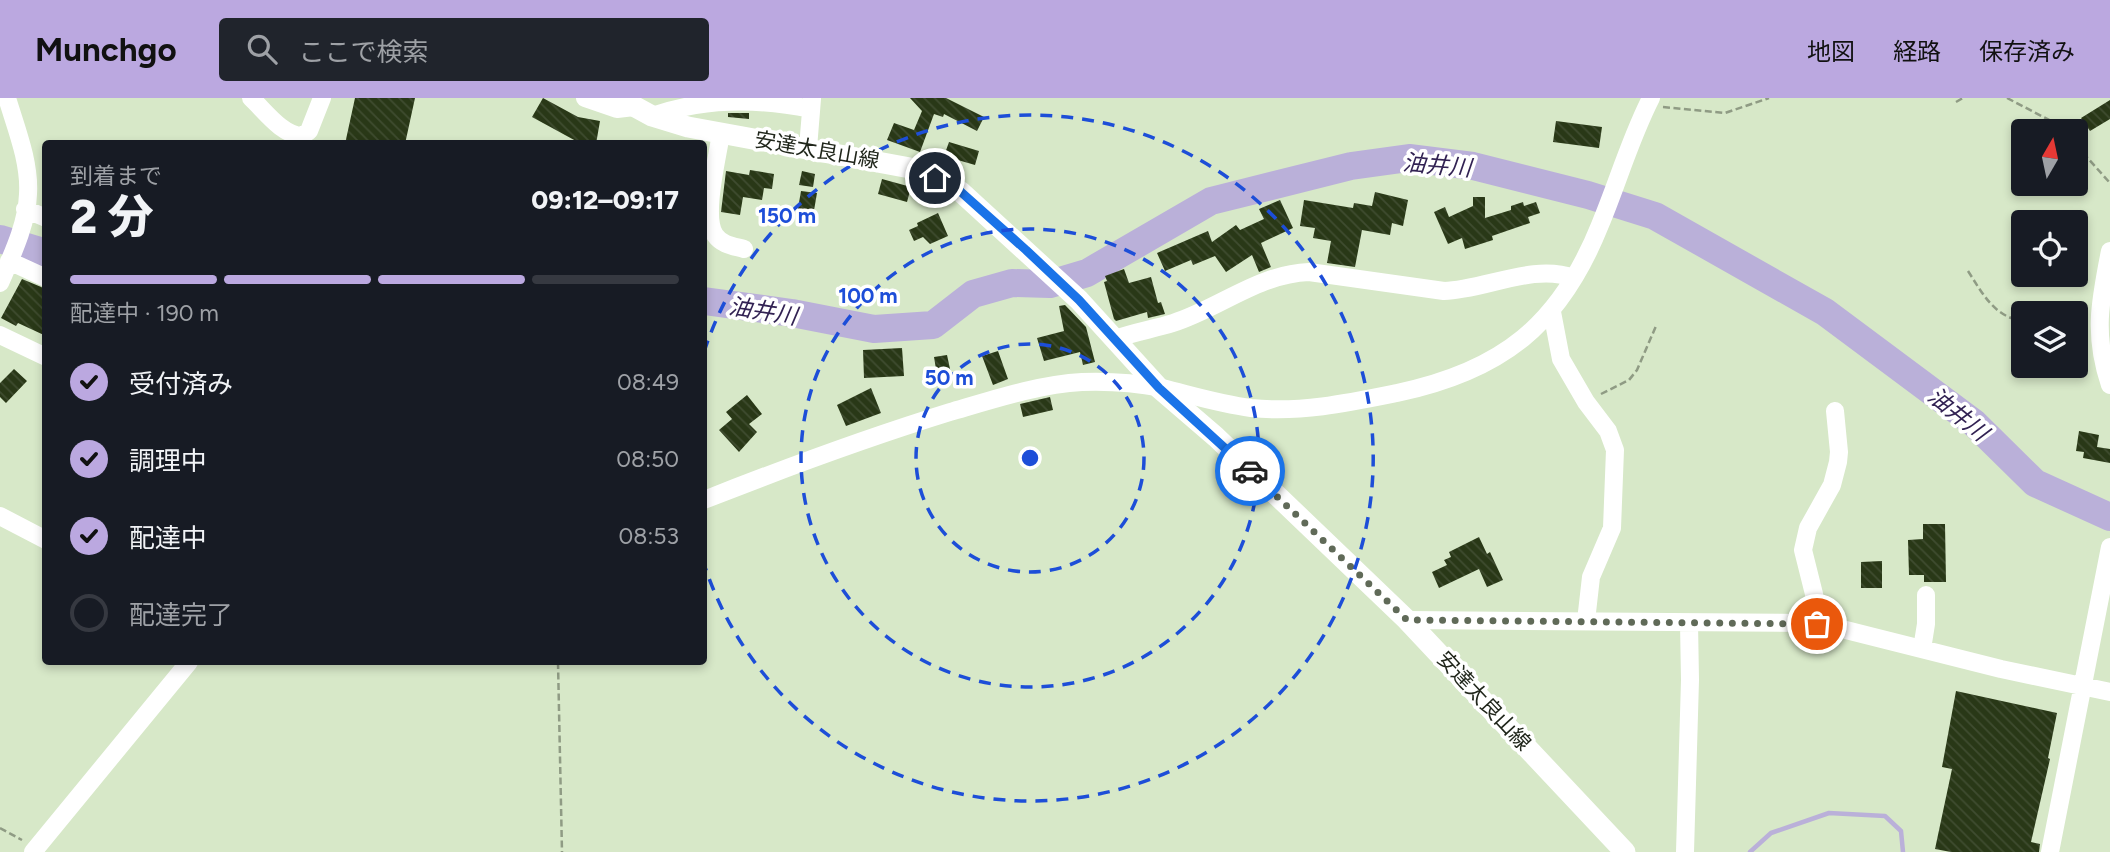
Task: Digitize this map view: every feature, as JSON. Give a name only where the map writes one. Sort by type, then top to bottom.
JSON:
[{"type":"main road","name":"安達太良山線","points":[[635,107],[688,127],[885,162],[925,172],[961,192],[1079,300],[1159,388],[1216,437],[1407,620],[1625,852]]},
{"type":"street","points":[[0,283],[20,231],[29,195],[26,168],[7,98]]},
{"type":"street","points":[[251,98],[295,136],[302,136],[309,131],[322,98]]},
{"type":"street","points":[[585,98],[617,109],[729,99],[812,104],[808,148]]},
{"type":"street","points":[[707,499],[887,431],[1005,395],[1080,382],[1122,383],[1249,407],[1295,410],[1344,405],[1443,382],[1482,366],[1513,348],[1552,312],[1599,228],[1631,138],[1649,101]]},
{"type":"street","points":[[0,108],[13,121]]},
{"type":"street","points":[[721,133],[710,204],[711,224],[715,235],[726,245],[744,249]]},
{"type":"street","points":[[25,209],[42,216]]},
{"type":"street","points":[[2110,251],[2098,322],[2099,343],[2110,385]]},
{"type":"street","points":[[12,255],[42,275]]},
{"type":"street","points":[[1115,339],[1172,323],[1265,280],[1292,272],[1309,272],[1444,291],[1524,276],[1564,275],[1573,278]]},
{"type":"street","points":[[1552,312],[1561,359],[1586,402],[1608,431],[1615,450],[1612,528],[1591,577],[1586,621]]},
{"type":"street","points":[[0,335],[42,355]]},
{"type":"street","points":[[1817,624],[1814,594],[1803,551],[1808,528],[1832,485],[1838,462],[1835,411]]},
{"type":"street","points":[[0,516],[42,538]]},
{"type":"street","points":[[2050,852],[2110,547]]},
{"type":"street","points":[[1922,649],[1926,624],[1926,595]]},
{"type":"street","points":[[1407,620],[1817,624],[2001,669],[2110,692]]},
{"type":"street","points":[[1685,852],[1689,623]]},
{"type":"street","points":[[37,851],[187,665]]},
{"type":"path","points":[[1649,101],[1682,110],[1725,113],[1769,98]]},
{"type":"path","points":[[1956,102],[1964,98]]},
{"type":"path","points":[[2007,98],[2047,119]]},
{"type":"path","points":[[2088,158],[2110,183]]},
{"type":"path","points":[[1968,271],[1989,303],[2011,320]]},
{"type":"path","points":[[1586,402],[1629,380],[1637,370],[1656,326]]},
{"type":"path","points":[[558,665],[562,852]]},
{"type":"path","points":[[0,828],[37,851]]},
{"type":"building","points":[[355,98],[415,98],[406,140],[346,140]]},
{"type":"building","points":[[543,98],[578,117],[600,121],[597,140],[574,140],[532,117]]},
{"type":"building","points":[[910,98],[946,98],[984,117],[977,131],[944,114],[943,117],[934,114],[920,152],[887,140],[894,123],[914,130],[922,111]]},
{"type":"building","points":[[2110,100],[2110,119],[2090,131],[2088,119],[2081,118]]},
{"type":"building","points":[[728,113],[749,113],[749,119],[728,117]]},
{"type":"building","points":[[1556,121],[1602,127],[1599,148],[1553,142]]},
{"type":"building","points":[[949,142],[979,151],[975,165],[944,156]]},
{"type":"building","points":[[750,170],[774,174],[772,189],[764,188],[762,200],[743,197],[740,215],[721,212],[726,171],[749,175]]},
{"type":"building","points":[[802,171],[815,174],[813,187],[799,185]]},
{"type":"building","points":[[882,179],[911,187],[907,202],[878,194]]},
{"type":"building","points":[[801,191],[817,193],[812,222],[796,220]]},
{"type":"building","points":[[1375,192],[1408,200],[1403,226],[1392,223],[1390,235],[1362,230],[1355,267],[1327,263],[1331,241],[1313,238],[1315,228],[1300,226],[1304,200],[1353,208],[1354,203],[1372,206]]},
{"type":"building","points":[[1473,197],[1485,197],[1485,218],[1511,210],[1511,206],[1523,202],[1524,206],[1536,202],[1540,213],[1528,217],[1530,223],[1492,236],[1493,240],[1465,249],[1462,238],[1448,244],[1434,212],[1445,207],[1449,217],[1473,206]]},
{"type":"building","points":[[1280,200],[1293,228],[1261,243],[1271,267],[1259,272],[1252,255],[1226,272],[1215,256],[1193,265],[1191,260],[1165,271],[1157,253],[1208,231],[1212,242],[1236,225],[1240,230],[1264,219],[1259,209]]},
{"type":"building","points":[[938,213],[948,236],[930,244],[923,237],[914,241],[909,230]]},
{"type":"building","points":[[1124,269],[1129,283],[1151,277],[1158,303],[1161,302],[1165,314],[1148,318],[1147,312],[1116,321],[1114,319],[1104,282],[1107,281],[1105,276]]},
{"type":"building","points":[[22,279],[42,287],[42,334],[1,318]]},
{"type":"building","points":[[1065,305],[1086,327],[1095,362],[1083,365],[1080,352],[1044,361],[1037,338],[1064,331],[1059,306]]},
{"type":"building","points":[[902,348],[904,376],[864,378],[863,350]]},
{"type":"building","points":[[998,351],[1008,379],[993,385],[982,356]]},
{"type":"building","points":[[947,355],[952,378],[938,381],[934,357]]},
{"type":"building","points":[[14,369],[27,381],[6,403],[0,397],[0,383]]},
{"type":"building","points":[[871,388],[881,413],[846,426],[837,405]]},
{"type":"building","points":[[747,395],[762,414],[749,424],[757,432],[739,452],[719,430],[732,419],[726,412]]},
{"type":"building","points":[[1050,397],[1053,410],[1023,417],[1020,404]]},
{"type":"building","points":[[2079,431],[2099,435],[2097,447],[2110,449],[2110,463],[2083,458],[2084,452],[2076,451]]},
{"type":"building","points":[[1923,524],[1945,524],[1946,582],[1924,582],[1924,575],[1909,575],[1908,540],[1923,539]]},
{"type":"building","points":[[1479,537],[1487,554],[1490,552],[1503,580],[1487,587],[1479,569],[1439,588],[1432,572],[1447,565],[1444,560],[1451,557],[1449,552]]},
{"type":"building","points":[[1882,561],[1882,588],[1861,588],[1861,562]]},
{"type":"building","points":[[1956,691],[2057,713],[2048,758],[2050,759],[2031,842],[2040,844],[2039,852],[1951,852],[1935,849],[1952,769],[1942,767]]},
{"type":"waterway","name":"油井川","points":[[707,301],[792,313],[874,329],[933,325],[973,294],[1012,283],[1050,284],[1087,273],[1211,201],[1351,166],[1409,158],[1473,166],[1588,195],[1655,216],[1825,312],[1974,423],[2035,483],[2110,517]]},
{"type":"waterway","name":"油井川","points":[[0,239],[42,252]]},
{"type":"waterway","points":[[1750,852],[1771,833],[1829,813],[1885,816],[1901,831],[1903,852]]},
{"type":"way so far","points":[[1250,471],[1407,620],[1817,624]]},
{"type":"route","points":[[935,178],[961,192],[993,219],[1079,300],[1159,388],[1216,437],[1250,471]]}]
